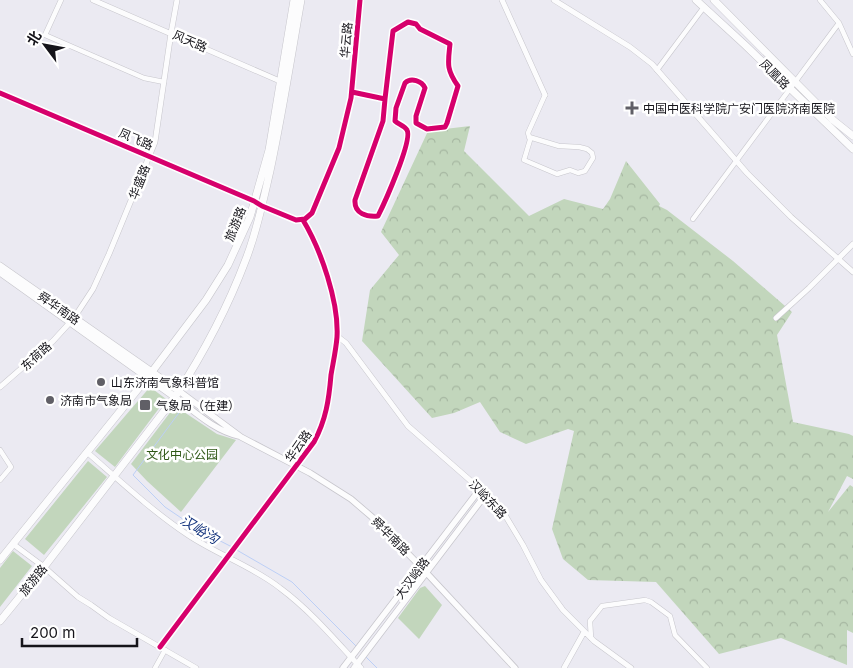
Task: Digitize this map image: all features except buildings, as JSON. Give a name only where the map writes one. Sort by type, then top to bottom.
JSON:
[{"type":"main road","name":"旅游路","points":[[0,620],[177,394],[224,310],[246,259],[262,206],[280,125],[283,82],[294,0]]},
{"type":"main road","name":"旅游路","points":[[0,560],[150,375],[206,300],[228,265],[250,217],[269,150],[301,0]]},
{"type":"main road","name":"凤凰路","points":[[696,0],[853,149]]},
{"type":"main road","name":"凤凰路","points":[[714,0],[780,65],[794,82],[833,120],[853,136]]},
{"type":"main road","name":"舜华南路","points":[[0,266],[72,321]]},
{"type":"main road","name":"舜华南路","points":[[0,272],[177,394],[213,425],[228,434],[241,437],[296,466],[351,499],[372,517],[421,567],[515,668]]},
{"type":"main road","name":"大汉峪路","points":[[344,668],[480,489]]},
{"type":"main road","name":"大汉峪路","points":[[358,667],[364,655],[486,494]]},
{"type":"street","points":[[61,0],[45,35],[144,78],[164,82]]},
{"type":"street","name":"风天路","points":[[93,0],[283,82]]},
{"type":"street","name":"华盛路","points":[[72,321],[92,289],[105,262],[155,142],[177,0]]},
{"type":"street","name":"华云路","points":[[163,649],[228,557],[314,442],[322,427],[327,409],[337,336],[333,295],[324,265],[303,220],[312,213],[340,148],[352,92],[360,0]]},
{"type":"street","points":[[502,0],[544,95],[528,133],[529,137],[530,140],[524,160],[557,174],[570,170],[578,173],[585,172],[593,158],[592,153],[587,149],[559,146],[529,137]]},
{"type":"street","points":[[554,0],[630,48],[657,70],[736,161],[791,217],[853,272]]},
{"type":"street","points":[[820,0],[839,23],[853,54]]},
{"type":"street","points":[[657,70],[704,7]]},
{"type":"street","points":[[408,22],[416,24],[420,29],[450,44],[448,66],[458,86],[447,123],[445,127],[427,129],[416,122],[416,116],[425,88],[423,84],[412,79],[408,80],[405,83],[396,108],[395,121],[406,128],[408,143],[386,202],[378,216],[371,217],[357,210],[355,205],[383,121],[385,99],[393,31],[408,22]]},
{"type":"street","points":[[693,219],[839,23]]},
{"type":"street","points":[[352,92],[385,99]]},
{"type":"street","name":"凤飞路","points":[[0,93],[262,206]]},
{"type":"street","points":[[262,206],[296,220],[303,220]]},
{"type":"street","points":[[776,318],[853,244]]},
{"type":"street","name":"东荷路","points":[[0,386],[53,341],[72,321]]},
{"type":"street","name":"汉峪东路","points":[[337,336],[346,343],[408,426],[486,494],[505,515],[549,593],[584,632],[631,668]]},
{"type":"street","points":[[0,450],[11,466],[0,480]]},
{"type":"street","points":[[88,453],[163,518],[214,551],[255,571],[280,588],[324,628],[358,667]]},
{"type":"street","points":[[13,544],[44,566],[78,597],[109,618],[196,668]]},
{"type":"street","points":[[591,638],[590,621],[602,606],[645,600],[651,602],[670,616],[675,635],[708,668]]},
{"type":"street","points":[[564,668],[584,632]]},
{"type":"street","points":[[155,668],[163,649]]},
{"type":"green space","points":[[470,126],[464,151],[529,216],[564,199],[603,209],[610,199],[626,161],[660,204],[659,206],[667,210],[733,261],[792,312],[777,335],[793,422],[853,436],[853,479],[847,476],[828,512],[850,485],[853,487],[853,633],[847,630],[847,665],[781,638],[719,654],[656,582],[588,580],[563,559],[552,529],[574,431],[568,429],[526,444],[500,432],[480,402],[454,413],[432,418],[362,341],[370,290],[399,255],[381,232],[428,131]]},
{"type":"green space","points":[[150,387],[166,399],[115,467],[95,451]]},
{"type":"green space","name":"文化中心公园","points":[[175,406],[217,434],[236,440],[181,512],[131,464]]},
{"type":"green space","points":[[88,461],[107,477],[44,555],[25,539]]},
{"type":"green space","points":[[13,551],[32,566],[0,607],[0,568]]},
{"type":"green space","points":[[425,586],[442,605],[419,639],[398,618],[420,588]]},
{"type":"waterway","name":"汉峪沟","points":[[181,410],[133,475],[165,507],[199,530],[232,547]]},
{"type":"waterway","name":"汉峪沟","points":[[235,549],[292,582],[356,646]]},
{"type":"waterway","name":"汉峪沟","points":[[365,656],[377,668]]},
{"type":"cycle path","points":[[0,93],[262,206],[296,220],[305,219],[312,213],[339,148],[351,98],[360,0]]},
{"type":"cycle path","points":[[352,92],[385,99],[383,121],[355,200],[357,209],[362,214],[370,216],[378,216],[406,146],[407,130],[395,121],[396,108],[405,83],[410,80],[416,81],[425,88],[416,116],[416,123],[427,129],[445,127],[447,123],[458,86],[451,75],[449,66],[450,44],[420,29],[416,24],[408,22],[393,31],[385,99]]},
{"type":"cycle path","points":[[160,647],[314,442],[321,426],[326,409],[337,342],[337,323],[328,277],[310,232],[303,220]]},
{"type":"place","name":"中国中医科学院广安门医院济南医院","points":[[632,108]]},
{"type":"place","name":"山东济南气象科普馆","points":[[101,382]]},
{"type":"place","name":"济南市气象局","points":[[50,400]]},
{"type":"place","name":"气象局（在建）","points":[[145,405]]}]
